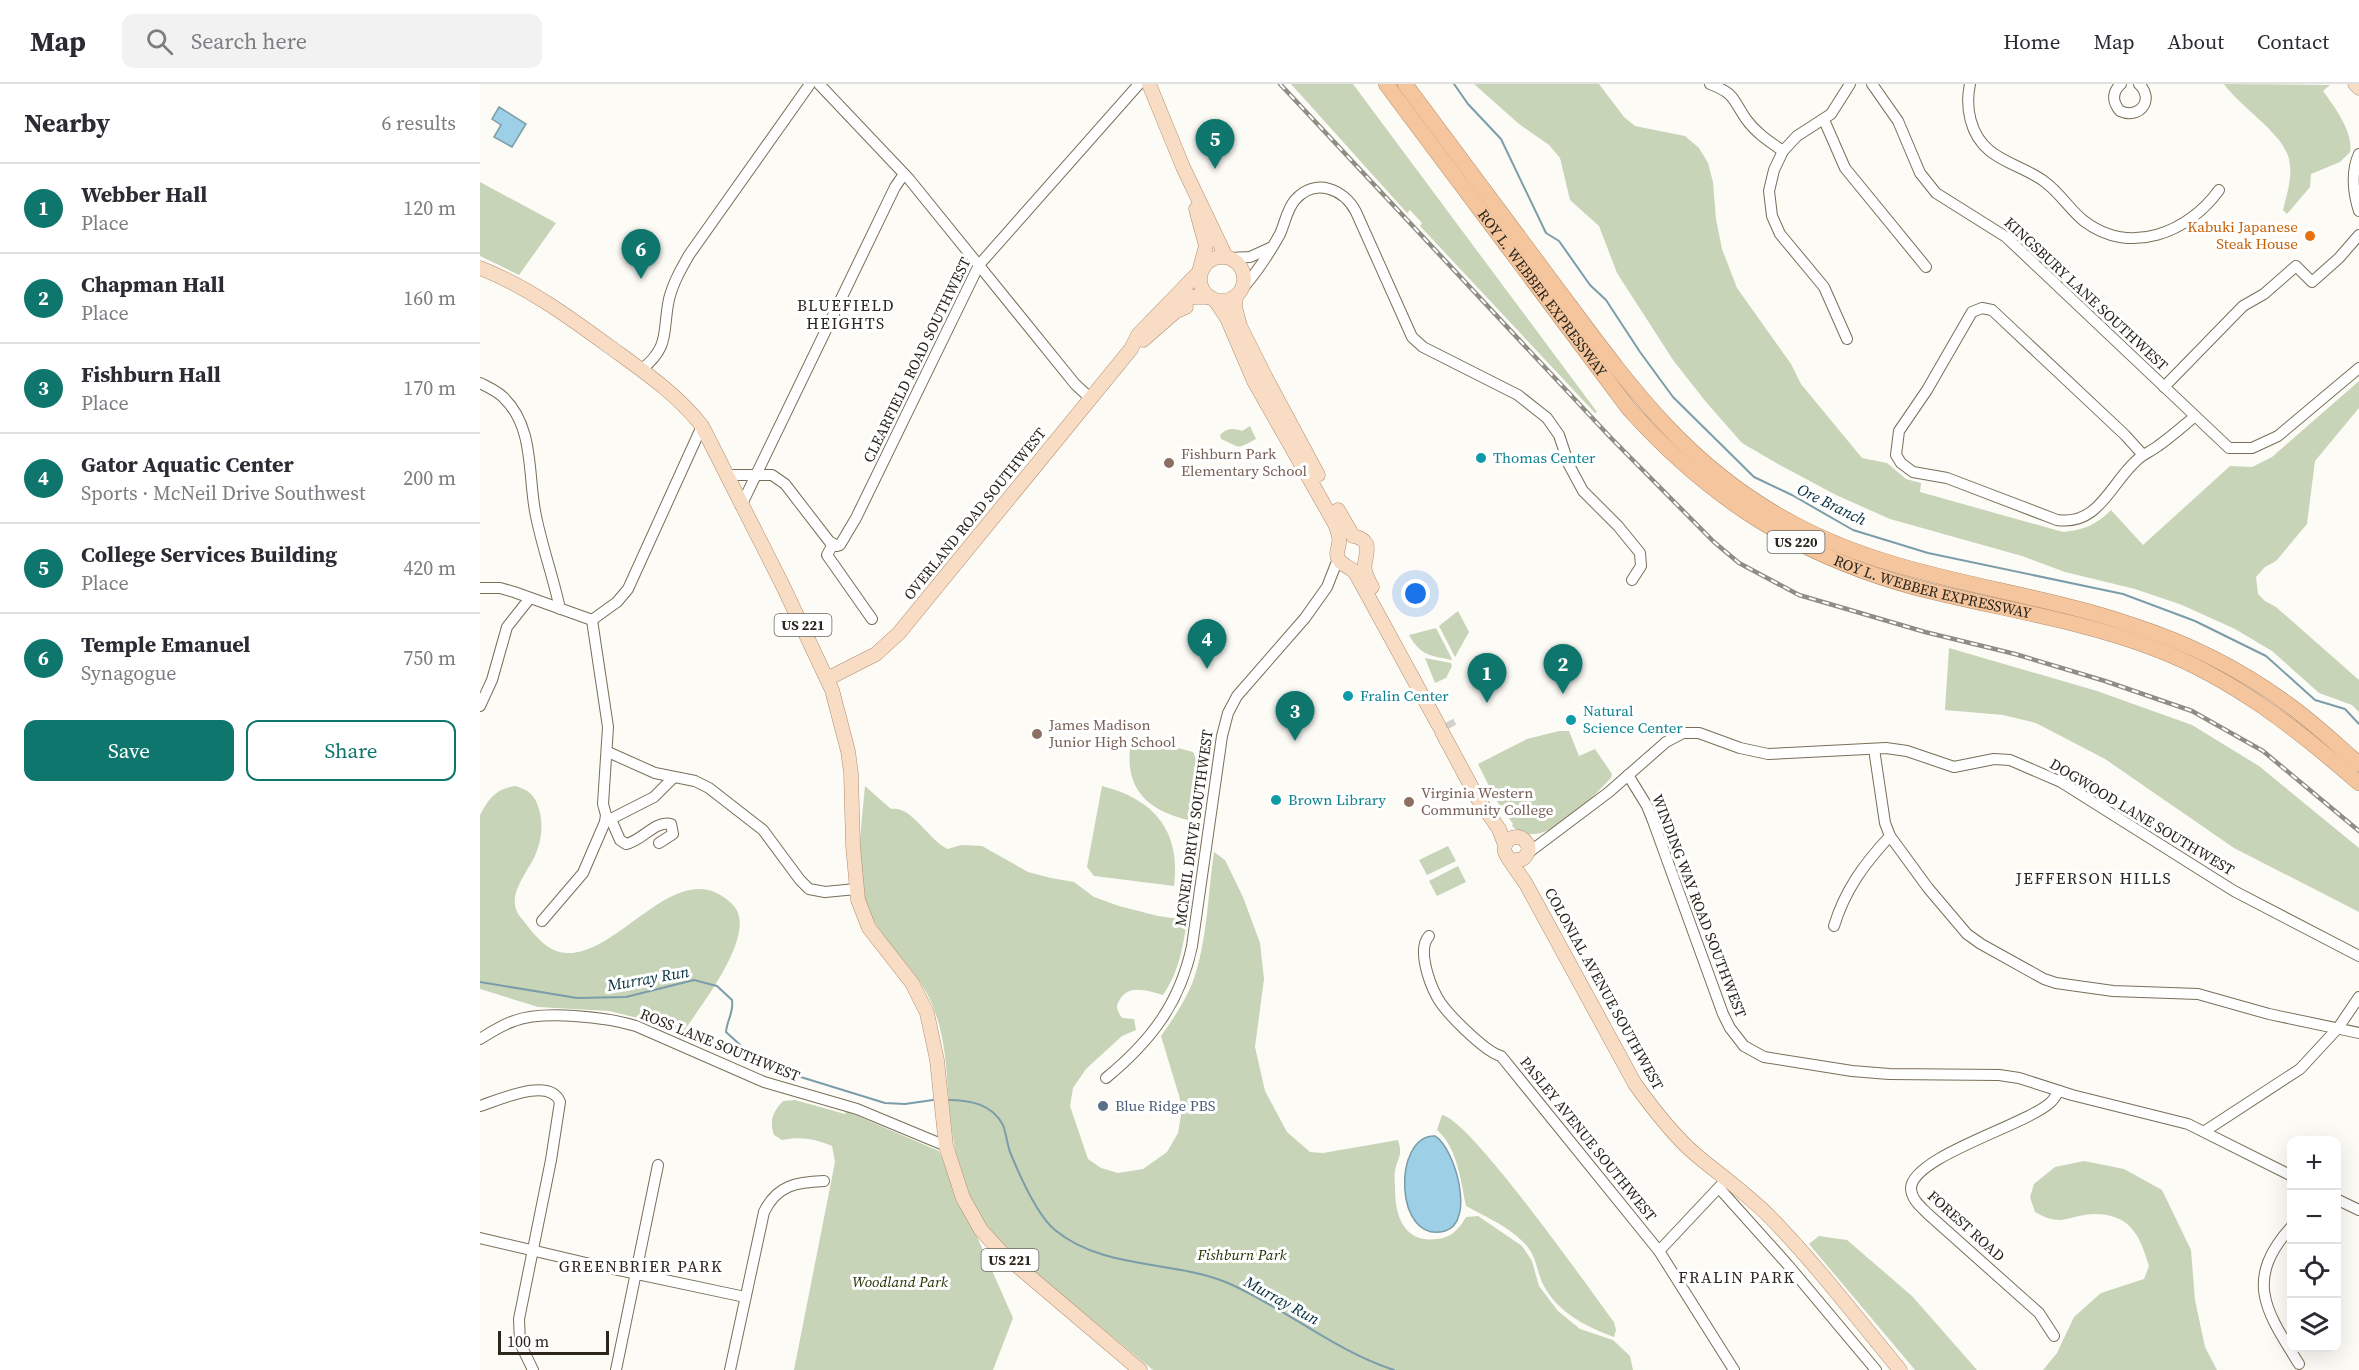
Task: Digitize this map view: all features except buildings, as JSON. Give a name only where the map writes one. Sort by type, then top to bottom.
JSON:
[{"type":"highway","name":"ROY L. WEBBER EXPRESSWAY","points":[[1386,84],[1629,409],[1675,458],[1717,493],[1768,527],[1857,569],[1915,587],[2098,630],[2137,642],[2188,663],[2243,692],[2269,710],[2359,783]]},
{"type":"highway","name":"ROY L. WEBBER EXPRESSWAY","points":[[1405,84],[1644,403],[1685,446],[1738,490],[1795,525],[1853,552],[1918,572],[2102,615],[2188,647],[2236,671],[2290,705],[2359,764]]},
{"type":"main road","points":[[1149,84],[1183,167],[1206,246],[1201,276],[1202,285],[1216,302],[1254,381],[1335,524],[1340,543]]},
{"type":"main road","points":[[2355,84],[2359,88]]},
{"type":"main road","points":[[1183,167],[1228,258],[1241,267],[1244,276],[1242,308],[1247,337]]},
{"type":"main road","points":[[1203,268],[1216,258],[1228,258]]},
{"type":"main road","name":"US 221","points":[[480,268],[524,288],[554,306],[679,400],[702,426],[827,679],[842,726],[851,773],[856,889],[860,908],[869,928],[912,983],[927,1013],[935,1042],[946,1146],[963,1198],[990,1240],[1017,1266],[1140,1370]]},
{"type":"main road","name":"OVERLAND ROAD SOUTHWEST","points":[[1131,349],[1138,335],[1203,268]]},
{"type":"main road","points":[[1216,302],[1225,301],[1243,288]]},
{"type":"main road","points":[[1243,288],[1236,315],[1266,378],[1353,536]]},
{"type":"main road","name":"OVERLAND ROAD SOUTHWEST","points":[[827,679],[876,654],[898,633],[1131,349],[1143,340],[1169,310],[1182,300],[1200,296],[1216,302]]},
{"type":"main road","points":[[1351,564],[1368,557],[1367,546],[1360,538],[1353,536],[1345,538],[1340,543],[1337,552],[1351,564],[1444,727],[1478,799],[1499,829],[1514,840],[1528,844],[1521,858],[1505,853],[1514,840]]},
{"type":"main road","name":"COLONIAL AVENUE SOUTHWEST","points":[[1521,858],[1526,884],[1635,1084],[1678,1138],[1723,1183],[1756,1203],[1795,1244],[1900,1370]]},
{"type":"street","points":[[641,370],[654,360],[662,347],[673,286],[688,255],[810,84]]},
{"type":"street","points":[[819,84],[904,174],[1075,384],[1090,398]]},
{"type":"street","name":"CLEARFIELD ROAD SOUTHWEST","points":[[833,544],[840,545],[870,490],[979,265],[1139,84]]},
{"type":"street","points":[[1710,84],[1726,90],[1735,99],[1747,120],[1783,152]]},
{"type":"street","points":[[1847,339],[1824,287],[1780,234],[1772,216],[1769,191],[1774,170],[1783,152],[1797,136],[1824,120],[1839,103],[1850,84]]},
{"type":"street","name":"KINGSBURY LANE SOUTHWEST","points":[[1872,84],[1898,121],[1920,173],[1936,193],[2006,237],[2229,448],[2252,448],[2278,436],[2359,368]]},
{"type":"street","points":[[1970,84],[1968,100],[1970,119],[1985,147],[2037,176],[2084,221],[2109,234],[2133,238],[2161,235],[2193,218],[2219,190]]},
{"type":"street","points":[[2121,84],[2115,90],[2114,101],[2120,111],[2132,114],[2140,110],[2146,101],[2146,92],[2139,84]]},
{"type":"street","points":[[1824,120],[1845,168],[1926,267]]},
{"type":"street","points":[[2359,154],[2355,168],[2354,190],[2359,211]]},
{"type":"street","points":[[741,506],[895,187],[904,174]]},
{"type":"street","points":[[1243,288],[1278,237],[1296,199],[1304,193],[1324,187],[1341,194],[1350,201],[1412,337],[1423,347],[1518,395],[1547,418],[1559,435],[1569,465],[1583,491],[1618,526],[1640,553],[1641,567],[1632,580]]},
{"type":"street","points":[[2164,387],[2243,306],[2264,294],[2296,266],[2312,282],[2339,258],[2359,235]]},
{"type":"street","points":[[1228,258],[1250,257],[1270,248]]},
{"type":"street","points":[[2143,455],[2125,435],[1987,308],[1977,309],[1960,330],[1927,390],[1899,431],[1895,449],[1901,463],[1919,475],[1947,478],[2032,512],[2066,521],[2084,517],[2098,507],[2134,462],[2194,417]]},
{"type":"street","points":[[480,383],[504,398],[517,415],[523,429],[529,456],[535,511],[560,609]]},
{"type":"street","points":[[592,620],[617,602],[628,589],[702,426]]},
{"type":"street","points":[[726,475],[772,475],[785,484],[833,544],[827,555],[872,619]]},
{"type":"street","name":"MCNEIL DRIVE SOUTHWEST","points":[[1106,1078],[1131,1058],[1153,1032],[1177,996],[1184,978],[1192,946],[1227,713],[1238,696],[1305,618],[1327,587],[1351,564]]},
{"type":"street","points":[[480,588],[500,588],[592,620]]},
{"type":"street","points":[[480,706],[492,680],[507,627],[530,598]]},
{"type":"street","points":[[592,620],[597,640],[608,727],[608,752],[603,795],[607,818],[620,840],[626,844],[635,841],[658,825],[671,824],[673,834],[659,843]]},
{"type":"street","name":"DOGWOOD LANE SOUTHWEST","points":[[1628,775],[1666,742],[1683,733],[1691,732],[1768,754],[1874,749],[1907,751],[1954,767],[2000,759],[2020,762],[2082,794],[2245,897],[2359,956]]},
{"type":"street","points":[[1874,749],[1885,823],[1890,836],[1928,888],[1967,934],[1981,944],[2044,980],[2056,983],[2113,991],[2198,994],[2269,1014],[2359,1033]]},
{"type":"street","points":[[608,752],[635,766],[672,778],[695,781],[709,788],[757,824],[809,889],[825,892],[856,889]]},
{"type":"street","points":[[1521,858],[1628,775]]},
{"type":"street","name":"WINDING WAY ROAD SOUTHWEST","points":[[1628,775],[1647,806],[1653,821],[1723,1014],[1738,1040],[1749,1049],[1764,1057],[1815,1066],[1889,1074],[2007,1076],[2163,1116],[2205,1131],[2287,1173]]},
{"type":"street","points":[[542,921],[584,873],[607,818],[654,797],[672,778]]},
{"type":"street","points":[[1834,926],[1850,886],[1859,871],[1890,836]]},
{"type":"street","points":[[1514,840],[1548,837]]},
{"type":"street","name":"PASLEY AVENUE SOUTHWEST","points":[[1429,936],[1423,947],[1431,983],[1441,1002],[1485,1046],[1501,1056],[1659,1251],[1734,1370]]},
{"type":"street","points":[[2205,1131],[2292,1076],[2338,1028],[2359,998]]},
{"type":"street","name":"ROSS LANE SOUTHWEST","points":[[480,1039],[496,1029],[525,1018],[591,1018],[620,1022],[636,1026],[765,1082],[865,1112],[946,1146]]},
{"type":"street","points":[[480,1106],[534,1090],[550,1091],[560,1102],[519,1325],[523,1352],[533,1370]]},
{"type":"street","name":"FOREST ROAD","points":[[2054,1336],[2039,1313],[1928,1214],[1917,1203],[1911,1191],[1914,1179],[1924,1170],[1952,1152],[2044,1107],[2059,1091]]},
{"type":"street","points":[[616,1370],[658,1165]]},
{"type":"street","points":[[730,1370],[758,1233],[767,1205],[786,1187],[801,1182],[824,1180]]},
{"type":"street","points":[[1659,1251],[1723,1183],[1876,1370]]},
{"type":"street","points":[[2341,1201],[2359,1210]]},
{"type":"street","points":[[2287,1232],[2270,1254],[2264,1287],[2269,1312],[2299,1364]]},
{"type":"street","points":[[480,1238],[745,1297]]},
{"type":"green space","points":[[1291,84],[1353,84],[1597,412],[1595,413],[1420,226],[1422,223],[1410,210],[1407,213]]},
{"type":"green space","points":[[1474,84],[1599,84],[1624,117],[1635,126],[1685,136],[1699,148],[1708,163],[1713,182],[1716,219],[1722,249],[1737,288],[1791,364],[1801,384],[1862,458],[1887,463],[1906,479],[1921,483],[1920,492],[2063,532],[2089,526],[2111,510],[2143,545],[2230,466],[2252,467],[2272,457],[2359,381],[2359,408],[2315,461],[2307,524],[2276,561],[2265,567],[2256,577],[2258,594],[2265,601],[2276,607],[2359,680],[2359,712],[2352,705],[2319,693],[2272,651],[2235,629],[2182,605],[2135,589],[2065,572],[2022,556],[1890,519],[1836,495],[1742,443],[1673,360],[1617,273],[1599,226],[1570,200],[1560,158],[1549,145],[1519,124]]},
{"type":"green space","points":[[2224,84],[2330,85],[2323,91],[2346,128],[2350,152],[2340,162],[2311,174],[2310,187],[2287,214],[2283,210],[2290,172],[2285,149],[2270,130]]},
{"type":"green space","points":[[480,182],[556,223],[519,275],[480,256]]},
{"type":"green space","points":[[1250,426],[1256,439],[1244,445],[1236,446],[1221,439],[1220,435],[1225,431],[1233,429],[1242,431]]},
{"type":"green space","points":[[1458,611],[1469,632],[1455,657],[1439,626]]},
{"type":"green space","points":[[1436,628],[1452,660],[1426,654],[1409,635]]},
{"type":"green space","points":[[1949,648],[2097,691],[2192,725],[2259,766],[2359,848],[2359,912],[2234,848],[2105,759],[2036,723],[2003,715],[1945,710]]},
{"type":"green space","points":[[1425,658],[1451,663],[1452,666],[1446,678],[1435,683]]},
{"type":"green space","points":[[1559,731],[1569,731],[1579,756],[1595,749],[1612,774],[1611,778],[1565,821],[1537,834],[1524,833],[1512,826],[1513,824],[1496,800],[1478,764],[1527,739]]},
{"type":"green space","points":[[1132,736],[1193,752],[1196,759],[1188,820],[1158,809],[1139,792],[1130,768]]},
{"type":"green space","points":[[515,786],[528,791],[536,800],[541,815],[541,828],[534,858],[521,880],[515,896],[515,904],[517,911],[531,931],[554,950],[568,953],[588,949],[609,938],[672,896],[692,889],[713,891],[733,905],[739,918],[739,933],[733,952],[724,971],[682,1034],[638,1018],[609,1011],[538,1007],[480,989],[480,815],[494,795],[503,789]]},
{"type":"green space","name":"Fishburn Park","points":[[865,786],[891,809],[906,812],[948,849],[961,845],[982,846],[1028,872],[1074,882],[1094,897],[1158,916],[1187,920],[1177,968],[1163,995],[1133,990],[1123,995],[1118,1003],[1118,1012],[1122,1018],[1134,1019],[1136,1030],[1122,1036],[1086,1069],[1073,1088],[1070,1106],[1088,1159],[1101,1168],[1118,1173],[1143,1169],[1167,1152],[1178,1133],[1181,1116],[1180,1099],[1161,1036],[1185,998],[1197,969],[1204,936],[1214,852],[1225,860],[1243,897],[1260,943],[1264,979],[1255,1047],[1265,1091],[1287,1132],[1310,1152],[1323,1153],[1398,1140],[1400,1153],[1395,1173],[1397,1211],[1412,1234],[1420,1238],[1443,1238],[1457,1230],[1466,1217],[1478,1216],[1522,1246],[1532,1261],[1539,1286],[1558,1311],[1580,1329],[1613,1340],[1630,1356],[1633,1370],[1153,1370],[1010,1252],[993,1236],[971,1202],[955,1147],[944,1046],[939,1024],[923,987],[882,934],[866,904],[860,862]]},
{"type":"green space","points":[[1102,786],[1136,799],[1160,820],[1173,849],[1174,886],[1094,876],[1087,867]]},
{"type":"green space","points":[[1448,846],[1456,861],[1427,875],[1419,860]]},
{"type":"green space","points":[[1458,866],[1466,882],[1437,896],[1429,881]]},
{"type":"green space","name":"Woodland Park","points":[[795,1100],[845,1114],[846,1111],[939,1151],[1013,1318],[993,1370],[794,1370],[835,1162],[832,1146],[808,1139],[782,1140],[774,1135],[772,1121],[777,1109],[783,1101]]},
{"type":"green space","points":[[1442,1115],[1456,1124],[1477,1145],[1530,1208],[1614,1322],[1616,1330],[1614,1337],[1582,1323],[1563,1310],[1548,1293],[1529,1248],[1505,1227],[1466,1206],[1454,1155],[1444,1137],[1437,1130]]},
{"type":"green space","points":[[2084,1161],[2124,1169],[2162,1190],[2191,1250],[2195,1300],[2205,1347],[2217,1370],[2043,1370],[2057,1353],[2074,1317],[2101,1293],[2144,1279],[2149,1266],[2137,1236],[2132,1229],[2117,1218],[2094,1214],[2059,1220],[2044,1217],[2035,1212],[2030,1197],[2034,1184],[2055,1167]]},
{"type":"green space","points":[[1819,1236],[1847,1240],[1912,1296],[1977,1370],[1915,1370],[1809,1244]]},
{"type":"water","points":[[499,107],[526,124],[512,147],[494,137],[501,125],[492,119]]},
{"type":"water","points":[[1435,1136],[1442,1143],[1455,1169],[1461,1200],[1459,1214],[1454,1225],[1445,1231],[1428,1231],[1416,1222],[1408,1207],[1405,1188],[1406,1169],[1411,1152],[1421,1140]]},
{"type":"waterway","name":"Ore Branch","points":[[1454,84],[1468,104],[1501,139],[1546,233],[1559,241],[1590,285],[1606,300],[1673,397],[1754,477],[1792,495],[1853,530],[1928,553],[2123,594],[2195,621],[2266,656],[2315,700],[2345,709],[2359,724]]},
{"type":"waterway","name":"Murray Run","points":[[480,982],[577,998],[626,997],[694,980],[717,986],[732,1000],[726,1032],[749,1053],[767,1061]]},
{"type":"waterway","name":"Murray Run","points":[[775,1064],[791,1074],[885,1103],[905,1104],[933,1100]]},
{"type":"waterway","name":"Murray Run","points":[[948,1100],[980,1105],[993,1112],[1003,1125],[1009,1149],[1035,1205],[1055,1230],[1074,1243],[1116,1258],[1185,1271],[1228,1283],[1270,1304],[1351,1352],[1394,1370]]},
{"type":"tunnel","points":[[1447,722],[1450,728]]},
{"type":"railway","points":[[1280,84],[1611,438],[1714,542],[1739,563],[1799,595],[1925,632],[2015,654],[2105,681],[2192,711],[2263,751],[2359,831]]},
{"type":"place","name":"College Services Building","points":[[1215,169]]},
{"type":"place","name":"Kabuki Japanese Steak House","points":[[2310,236]]},
{"type":"place","name":"Temple Emanuel","points":[[641,279]]},
{"type":"place","name":"Thomas Center","points":[[1481,458]]},
{"type":"place","name":"Fishburn Park Elementary School","points":[[1169,463]]},
{"type":"place","name":"Gator Aquatic Center","points":[[1207,669]]},
{"type":"place","name":"Chapman Hall","points":[[1563,694]]},
{"type":"place","name":"Fralin Center","points":[[1348,696]]},
{"type":"place","name":"Webber Hall","points":[[1487,703]]},
{"type":"place","name":"Natural Science Center","points":[[1571,720]]},
{"type":"place","name":"James Madison Junior High School","points":[[1037,734]]},
{"type":"place","name":"Fishburn Hall","points":[[1295,741]]},
{"type":"place","name":"Brown Library","points":[[1276,800]]},
{"type":"place","name":"Virginia Western Community College","points":[[1409,802]]},
{"type":"place","name":"Blue Ridge PBS","points":[[1103,1106]]},
{"type":"district","name":"BLUEFIELD HEIGHTS","points":[[846,314]]},
{"type":"district","name":"JEFFERSON HILLS","points":[[2094,878]]},
{"type":"district","name":"GREENBRIER PARK","points":[[641,1266]]},
{"type":"district","name":"FRALIN PARK","points":[[1737,1277]]}]
